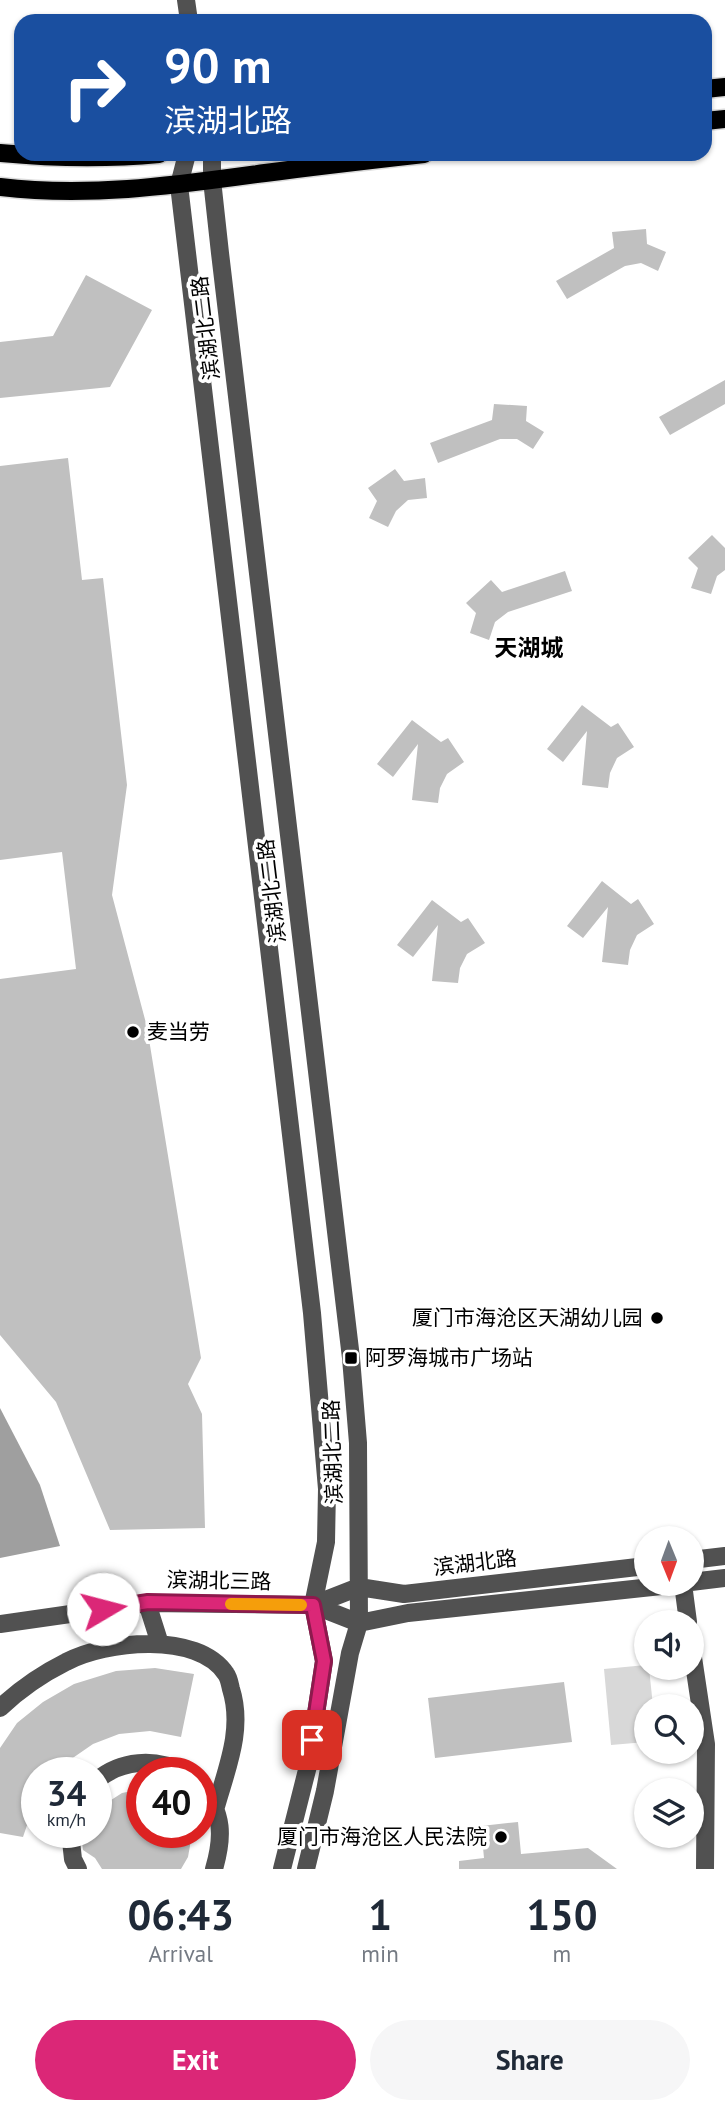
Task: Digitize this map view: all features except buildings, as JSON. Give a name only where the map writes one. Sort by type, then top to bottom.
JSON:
[{"type":"main road","points":[[0,187],[35,191],[121,190],[367,161]]},
{"type":"street","name":"滨湖北二路","points":[[185,161],[179,185],[312,1313],[327,1489],[326,1542],[313,1605]]},
{"type":"street","name":"滨湖北二路","points":[[212,161],[212,180],[351,1358],[358,1443],[359,1623]]},
{"type":"street","points":[[704,1558],[725,1556]]},
{"type":"street","name":"滨湖北路","points":[[359,1587],[404,1594],[634,1567]]},
{"type":"street","points":[[704,1581],[725,1578]]},
{"type":"street","points":[[313,1605],[359,1587]]},
{"type":"street","name":"滨湖北路","points":[[359,1623],[408,1613],[634,1589]]},
{"type":"street","points":[[148,1602],[160,1644]]},
{"type":"street","name":"滨湖北三路","points":[[0,1624],[148,1602],[313,1605]]},
{"type":"street","points":[[306,1869],[325,1791],[350,1653],[359,1623],[313,1605]]},
{"type":"street","points":[[282,1869],[308,1766],[324,1661],[313,1605]]},
{"type":"street","points":[[0,1707],[19,1690],[68,1660],[110,1647],[160,1644],[188,1648],[208,1657],[226,1674],[234,1700],[237,1727],[217,1802]]},
{"type":"street","points":[[696,1680],[706,1744],[705,1869]]},
{"type":"street","points":[[214,1869],[221,1845],[217,1814]]},
{"type":"street","points":[[72,1848],[78,1869]]},
{"type":"shaded area","points":[[0,1408],[40,1485],[60,1546],[0,1558]]},
{"type":"shaded area","points":[[634,1666],[634,1680],[650,1680],[652,1694],[634,1694],[634,1743],[611,1745],[604,1669]]},
{"type":"slow traffic","points":[[231,1604],[301,1605]]},
{"type":"place","name":"麦当劳","points":[[133,1032]]},
{"type":"place","name":"厦门市海沧区天湖幼儿园","points":[[657,1318]]},
{"type":"place","name":"阿罗海城市广场站","points":[[351,1358]]},
{"type":"place","name":"厦门市海沧区人民法院","points":[[501,1837]]},
{"type":"district","name":"天湖城","points":[[529,648]]},
{"type":"route","points":[[103,1609],[148,1602],[313,1605],[324,1661],[312,1740]]}]
